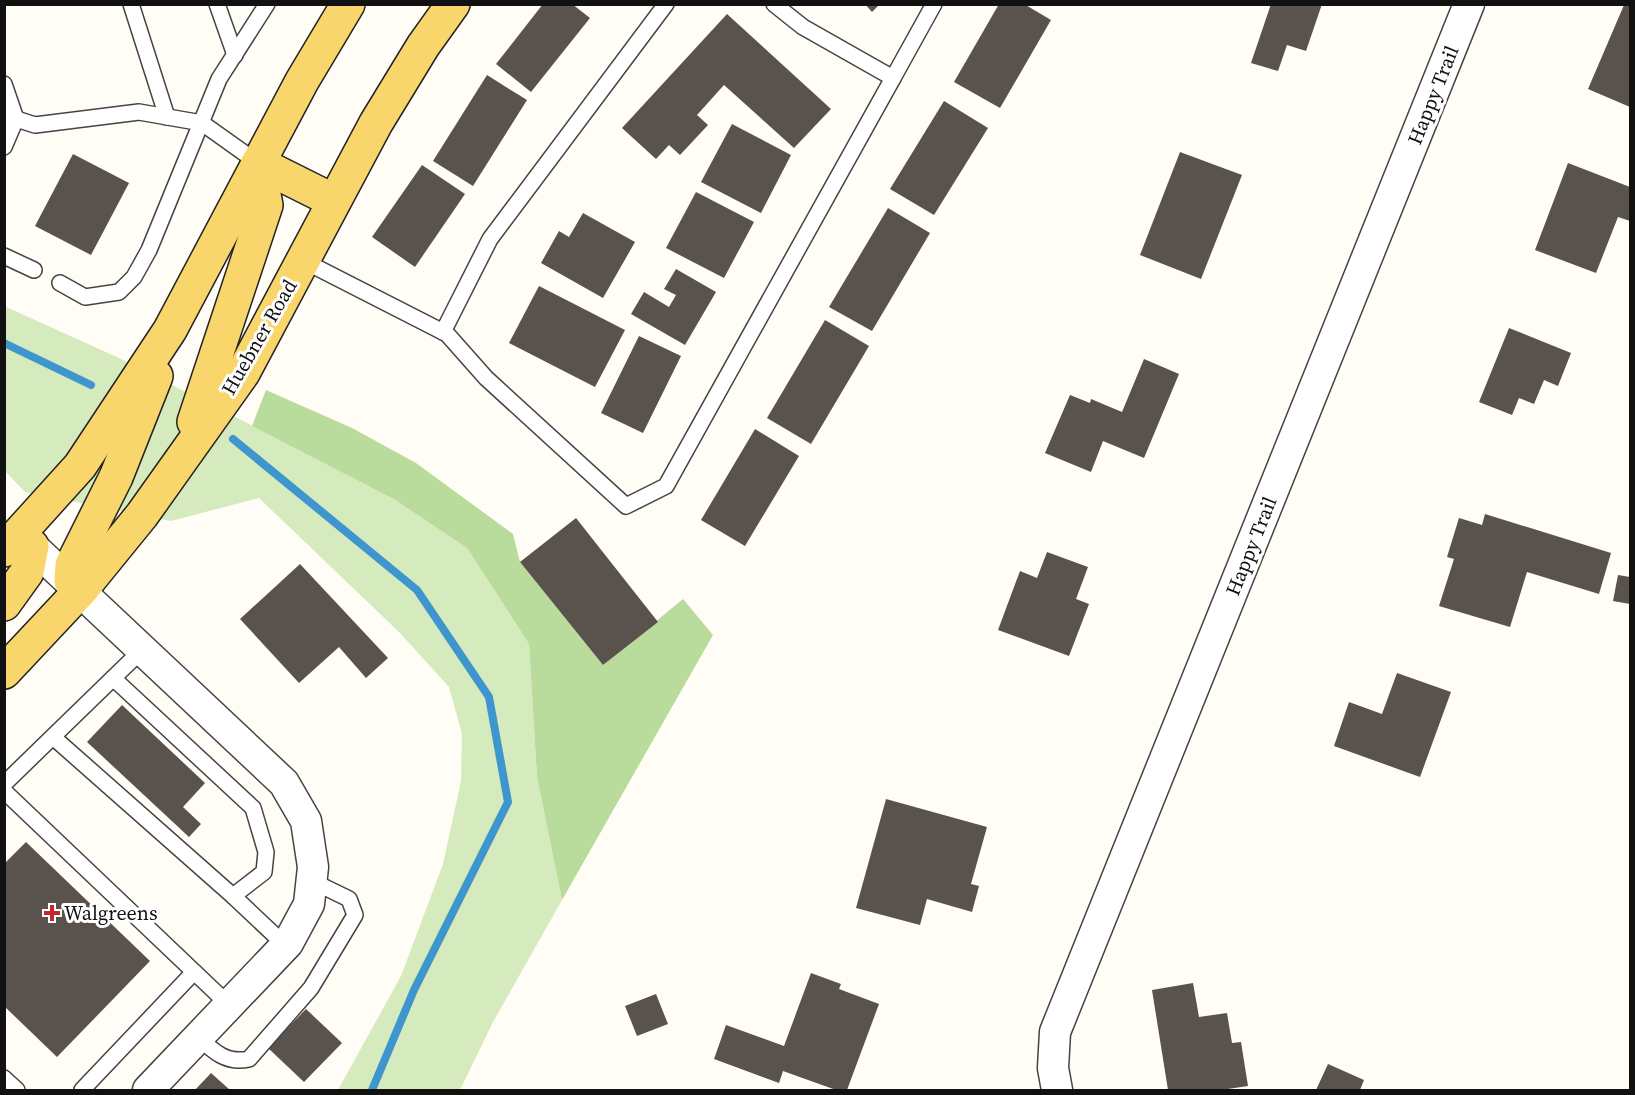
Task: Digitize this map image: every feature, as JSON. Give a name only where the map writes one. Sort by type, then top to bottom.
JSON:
[{"type":"main road","points":[[4,604],[27,572],[15,537],[80,466],[170,330],[302,81],[348,4]]},
{"type":"main road","name":"Huebner Road","points":[[4,672],[76,586],[142,515],[177,462],[243,373],[376,123],[423,46],[453,4]]},
{"type":"main road","points":[[258,163],[334,201]]},
{"type":"main road","points":[[177,462],[203,401],[266,205],[258,163]]},
{"type":"main road","points":[[76,586],[72,565],[116,477],[190,291]]},
{"type":"street","name":"Happy Trail","points":[[1056,1090],[1053,1068],[1056,1032],[1469,4]]},
{"type":"street","points":[[15,537],[76,586],[284,783],[306,821],[314,867],[309,904],[285,945],[148,1090]]},
{"type":"lane","points":[[130,4],[167,117]]},
{"type":"lane","points":[[217,4],[235,55]]},
{"type":"lane","points":[[60,283],[86,297],[119,292],[134,278],[149,250],[219,79],[267,4]]},
{"type":"lane","points":[[443,332],[490,239],[666,4]]},
{"type":"lane","points":[[774,4],[803,27],[893,78]]},
{"type":"lane","points":[[303,261],[443,332],[486,378],[626,506],[666,486],[934,4]]},
{"type":"lane","points":[[4,84],[10,117],[4,147]]},
{"type":"lane","points":[[10,117],[34,125],[139,112],[202,123],[258,163]]},
{"type":"lane","points":[[4,256],[34,270]]},
{"type":"lane","points":[[4,784],[143,649]]},
{"type":"lane","points":[[113,678],[253,808],[266,852],[264,872],[233,896]]},
{"type":"lane","points":[[53,737],[285,945]]},
{"type":"lane","points":[[4,791],[229,1005]]},
{"type":"lane","points":[[198,1037],[217,1055],[239,1061],[249,1059],[311,988],[355,915],[349,898],[312,881]]},
{"type":"lane","points":[[82,1090],[194,972]]},
{"type":"lane","points":[[4,1078],[17,1090]]},
{"type":"green space","points":[[4,306],[119,358],[389,495],[467,548],[529,644],[537,777],[562,900],[493,1022],[460,1090],[338,1090],[401,976],[443,864],[461,781],[462,734],[449,687],[399,632],[259,498],[171,521],[25,492],[5,471]]},
{"type":"green space","points":[[266,390],[352,428],[416,463],[513,534],[520,562],[603,665],[683,599],[713,635],[562,900],[537,777],[529,644],[467,548],[394,499],[252,426]]},
{"type":"building","points":[[543,4],[572,4],[590,18],[531,92],[496,64]]},
{"type":"building","points":[[865,4],[880,4],[872,12]]},
{"type":"building","points":[[999,4],[1024,4],[1051,20],[1000,108],[954,82]]},
{"type":"building","points":[[1271,4],[1322,4],[1306,51],[1287,45],[1278,71],[1251,63]]},
{"type":"building","points":[[1624,5],[1630,5],[1630,107],[1588,89]]},
{"type":"building","points":[[727,14],[831,109],[794,148],[724,85],[697,115],[708,125],[680,155],[669,145],[656,159],[622,128]]},
{"type":"building","points":[[487,75],[527,100],[473,186],[433,161]]},
{"type":"building","points":[[944,101],[988,128],[934,215],[890,189]]},
{"type":"building","points":[[732,124],[791,155],[761,213],[701,182]]},
{"type":"building","points":[[1180,152],[1242,175],[1201,279],[1140,255]]},
{"type":"building","points":[[73,154],[129,183],[91,255],[35,226]]},
{"type":"building","points":[[1568,163],[1630,187],[1630,221],[1618,217],[1596,273],[1535,250]]},
{"type":"building","points":[[422,165],[465,194],[415,267],[372,237]]},
{"type":"building","points":[[696,192],[754,222],[724,278],[666,248]]},
{"type":"building","points":[[888,208],[930,233],[872,331],[829,307]]},
{"type":"building","points":[[583,213],[635,242],[603,298],[541,263],[559,231],[569,237]]},
{"type":"building","points":[[676,269],[716,292],[685,345],[631,314],[644,292],[669,307],[676,295],[664,289]]},
{"type":"building","points":[[539,286],[625,330],[595,387],[509,343]]},
{"type":"building","points":[[825,320],[869,346],[811,444],[767,418]]},
{"type":"building","points":[[1509,328],[1571,353],[1558,386],[1544,380],[1534,404],[1519,398],[1512,415],[1479,402]]},
{"type":"building","points":[[639,336],[681,356],[643,433],[601,413]]},
{"type":"building","points":[[1144,359],[1179,374],[1144,458],[1103,441],[1091,472],[1045,453],[1070,395],[1090,403],[1091,399],[1122,412]]},
{"type":"building","points":[[755,429],[799,456],[745,546],[701,520]]},
{"type":"building","points":[[1485,514],[1611,553],[1599,594],[1527,572],[1510,627],[1439,606],[1454,559],[1447,557],[1459,518],[1482,525]]},
{"type":"building","points":[[576,518],[658,622],[603,665],[520,562]]},
{"type":"building","points":[[1047,552],[1088,567],[1076,599],[1089,604],[1069,656],[998,630],[1020,571],[1037,578]]},
{"type":"building","points":[[300,564],[388,658],[366,678],[339,647],[299,683],[240,619]]},
{"type":"building","points":[[1618,575],[1630,577],[1630,604],[1613,601]]},
{"type":"building","points":[[1397,673],[1451,692],[1420,777],[1334,746],[1349,702],[1382,714]]},
{"type":"building","points":[[122,705],[205,783],[183,807],[201,824],[189,837],[87,742]]},
{"type":"building","points":[[886,799],[987,827],[971,884],[979,886],[972,912],[927,899],[920,925],[856,908]]},
{"type":"building","name":"Walgreens","points":[[26,842],[150,961],[57,1057],[4,1006],[4,864]]},
{"type":"building","points":[[811,973],[841,984],[839,989],[879,1004],[847,1090],[836,1090],[783,1071],[779,1083],[714,1059],[726,1025],[784,1046]]},
{"type":"building","points":[[1193,983],[1199,1017],[1227,1013],[1232,1043],[1241,1042],[1248,1086],[1221,1090],[1168,1090],[1152,990]]},
{"type":"building","points":[[656,994],[668,1024],[637,1036],[625,1006]]},
{"type":"building","points":[[306,1009],[342,1043],[304,1082],[268,1048]]},
{"type":"building","points":[[1328,1064],[1364,1080],[1360,1090],[1316,1090]]},
{"type":"building","points":[[211,1073],[230,1090],[195,1090]]},
{"type":"waterway","points":[[4,343],[91,385]]},
{"type":"waterway","points":[[233,439],[417,590],[489,697],[508,802],[414,990],[372,1090]]},
{"type":"place","name":"Walgreens","points":[[52,913]]}]
